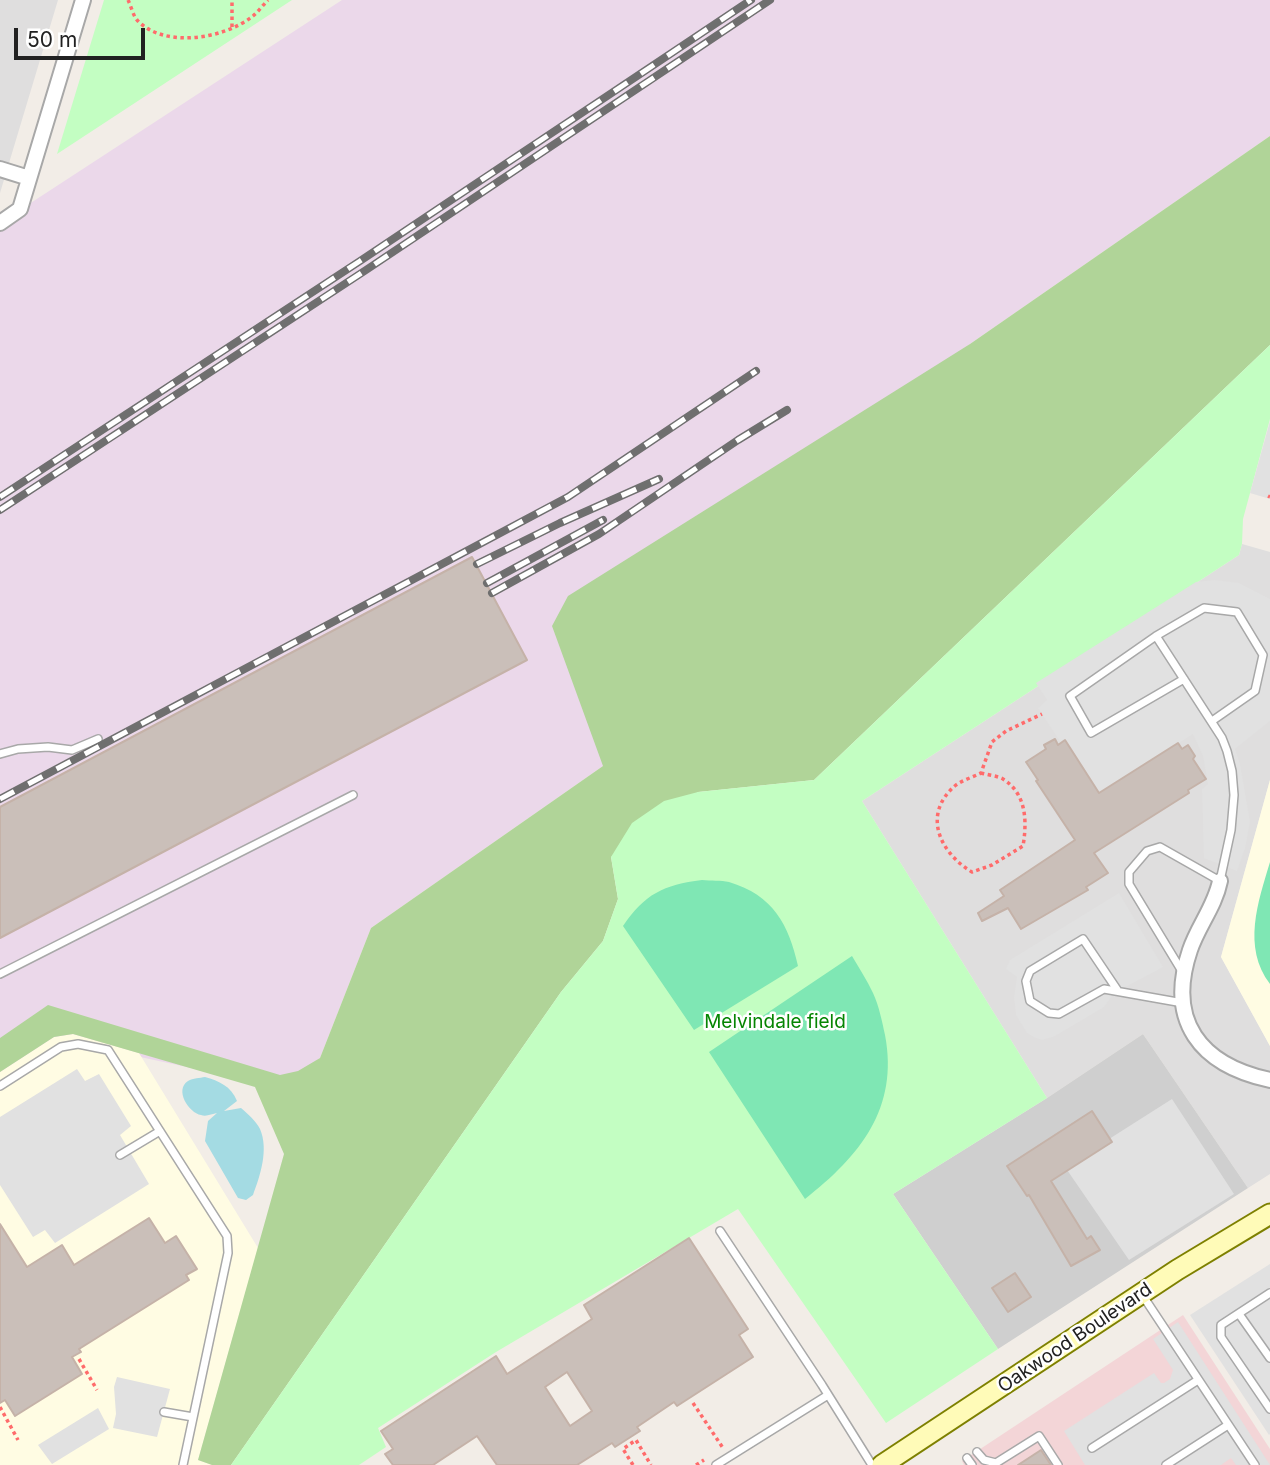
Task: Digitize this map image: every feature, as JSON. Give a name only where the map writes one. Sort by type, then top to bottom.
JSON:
[{"type":"main road","name":"Oakwood Boulevard","points":[[891,1463],[1141,1293],[1270,1214]]},
{"type":"street","points":[[0,223],[20,209],[82,0]]},
{"type":"street","points":[[0,169],[29,178]]},
{"type":"street","points":[[1220,881],[1217,895],[1191,947],[1181,979],[1184,1014],[1194,1035],[1211,1056],[1239,1071],[1270,1080]]},
{"type":"lane","points":[[1184,679],[1091,733],[1070,696],[1156,636],[1204,608],[1237,612],[1263,655],[1255,691],[1212,721]]},
{"type":"lane","points":[[1156,636],[1212,721],[1227,751],[1234,795],[1231,830],[1220,881],[1160,847],[1147,851],[1129,872],[1129,884],[1183,973]]},
{"type":"lane","points":[[0,754],[28,749],[72,750],[98,738]]},
{"type":"lane","points":[[0,974],[353,795]]},
{"type":"lane","points":[[1118,992],[1083,939],[1030,971],[1026,981],[1030,1001],[1049,1013],[1059,1014],[1104,989],[1118,992],[1184,1003]]},
{"type":"lane","points":[[0,1086],[61,1047],[78,1044],[108,1050],[227,1236],[228,1253],[183,1465]]},
{"type":"lane","points":[[120,1154],[160,1131]]},
{"type":"lane","points":[[720,1231],[872,1465]]},
{"type":"lane","points":[[1141,1293],[1255,1465]]},
{"type":"lane","points":[[1270,1293],[1221,1325],[1221,1337],[1270,1409]]},
{"type":"lane","points":[[1239,1314],[1270,1357]]},
{"type":"lane","points":[[1092,1448],[1198,1380]]},
{"type":"lane","points":[[716,1465],[828,1395]]},
{"type":"lane","points":[[164,1412],[193,1418]]},
{"type":"lane","points":[[1166,1465],[1228,1425]]},
{"type":"lane","points":[[977,1452],[984,1460],[996,1463],[1039,1436],[1058,1465]]},
{"type":"path","points":[[128,0],[136,18],[153,33],[184,39],[217,34],[252,17],[268,0]]},
{"type":"path","points":[[232,0],[232,27]]},
{"type":"path","points":[[981,773],[1003,779],[1021,797],[1027,827],[1023,846],[992,865],[972,872],[955,862],[941,840],[937,820],[942,802],[956,785],[981,773],[992,742],[1042,714]]},
{"type":"path","points":[[79,1359],[97,1390]]},
{"type":"path","points":[[693,1403],[723,1448]]},
{"type":"path","points":[[0,1407],[18,1440]]},
{"type":"path","points":[[633,1465],[623,1449],[636,1440],[652,1465]]},
{"type":"shaded area","points":[[0,0],[58,0],[0,193]]},
{"type":"shaded area","points":[[342,0],[1270,0],[1270,136],[970,344],[603,766],[371,928],[320,1058],[279,1087],[108,1050],[0,1086],[0,223]]},
{"type":"shaded area","points":[[1270,421],[1270,499],[1250,493]]},
{"type":"shaded area","points":[[1242,544],[1270,552],[1270,780],[1221,957],[1270,1046],[1270,1174],[1248,1188],[1143,1034],[1047,1098],[862,801],[1239,555]]},
{"type":"shaded area","points":[[1215,580],[1239,583],[1270,599],[1270,721],[1235,749],[1250,822],[1237,871],[1204,858],[1202,789],[1208,784],[1203,756],[1193,734],[1099,793],[1065,740],[1061,743],[1038,708],[1047,700],[1036,683],[1196,582]]},
{"type":"shaded area","points":[[1270,780],[1270,1046],[1221,957]]},
{"type":"shaded area","points":[[1119,893],[1163,967],[1114,993],[1104,1007],[1055,1036],[1042,1040],[1027,1033],[1016,1015],[1014,998],[1017,977],[1006,969],[1010,960]]},
{"type":"shaded area","points":[[73,1034],[139,1053],[258,1248],[198,1460],[212,1465],[0,1465],[0,1072],[54,1037]]},
{"type":"shaded area","points":[[1143,1034],[1248,1188],[998,1349],[893,1194],[1047,1098]]},
{"type":"shaded area","points":[[77,1069],[85,1081],[99,1074],[131,1126],[120,1135],[149,1184],[55,1243],[45,1230],[33,1237],[0,1185],[0,1117]]},
{"type":"shaded area","points":[[1172,1099],[1234,1194],[1129,1260],[1065,1167]]},
{"type":"shaded area","points":[[1270,1264],[1270,1434],[1269,1435],[1190,1315]]},
{"type":"shaded area","points":[[1183,1315],[1270,1449],[1270,1465],[964,1465],[962,1461]]},
{"type":"shaded area","points":[[1178,1322],[1270,1465],[1236,1465],[1231,1458],[1221,1465],[1085,1465],[1064,1431],[1154,1373],[1161,1383],[1170,1379],[1173,1370],[1153,1339]]},
{"type":"shaded area","points":[[117,1377],[170,1389],[157,1437],[113,1428],[116,1414],[114,1387]]},
{"type":"shaded area","points":[[98,1408],[109,1429],[52,1464],[38,1445]]},
{"type":"green space","points":[[104,0],[292,0],[57,154]]},
{"type":"green space","points":[[1270,136],[1270,345],[814,780],[698,792],[611,857],[618,899],[603,941],[561,992],[231,1465],[212,1465],[198,1460],[284,1154],[255,1087],[73,1034],[54,1037],[0,1072],[0,1038],[48,1005],[280,1075],[298,1071],[320,1058],[371,928],[603,766],[552,626],[568,596],[970,344]]},
{"type":"green space","name":"Melvindale field","points":[[1270,345],[1270,419],[1243,519],[1239,555],[862,801],[1047,1098],[893,1194],[998,1349],[886,1423],[738,1209],[496,1352],[378,1428],[386,1447],[359,1465],[231,1465],[561,992],[603,941],[618,899],[611,857],[632,823],[664,801],[698,792],[814,780]]},
{"type":"green space","points":[[1270,862],[1270,984],[1256,955],[1255,924]]},
{"type":"green space","points":[[702,880],[729,882],[768,903],[790,937],[798,966],[694,1030],[623,926],[639,906],[656,893],[676,885]]},
{"type":"green space","points":[[852,956],[871,988],[880,1014],[888,1061],[886,1085],[871,1128],[858,1147],[843,1166],[805,1199],[709,1052]]},
{"type":"water","points":[[205,1077],[224,1085],[237,1101],[224,1111],[241,1108],[254,1120],[263,1137],[263,1163],[253,1195],[246,1200],[238,1198],[205,1141],[208,1121],[217,1113],[205,1116],[196,1113],[188,1106],[183,1095],[182,1090],[188,1081]]},
{"type":"building","points":[[472,557],[527,660],[0,938],[0,807]]},
{"type":"building","points":[[1055,739],[1058,745],[1065,740],[1099,793],[1178,743],[1182,749],[1188,745],[1195,756],[1193,759],[1206,779],[1188,790],[1189,793],[1094,853],[1108,873],[1086,887],[1088,890],[1021,929],[1008,908],[982,921],[978,913],[1004,896],[1000,890],[1075,840],[1026,762],[1046,749],[1044,745]]},
{"type":"building","points":[[1092,1111],[1112,1142],[1051,1181],[1087,1239],[1091,1236],[1100,1250],[1071,1266],[1029,1195],[1027,1196],[1007,1166]]},
{"type":"building","points":[[149,1218],[165,1243],[176,1236],[197,1269],[186,1275],[189,1280],[79,1349],[81,1352],[72,1357],[82,1374],[15,1416],[5,1400],[0,1403],[0,1224],[27,1267],[62,1245],[74,1265]]},
{"type":"building","points":[[689,1238],[748,1329],[739,1335],[753,1357],[677,1406],[674,1402],[637,1427],[640,1431],[615,1447],[612,1443],[577,1465],[497,1465],[477,1436],[433,1465],[393,1465],[385,1454],[393,1449],[381,1431],[496,1356],[507,1374],[592,1319],[584,1305]],"holes":[[[567,1372],[592,1411],[570,1426],[545,1387]]]},
{"type":"building","points":[[1015,1273],[1031,1297],[1008,1312],[992,1288]]},
{"type":"building","points":[[1041,1450],[1051,1465],[1018,1465]]},
{"type":"railway","points":[[0,497],[751,0]]},
{"type":"railway","points":[[0,510],[770,0]]},
{"type":"railway","points":[[0,799],[568,497],[756,371]]},
{"type":"railway","points":[[492,593],[599,534],[787,410]]},
{"type":"railway","points":[[477,564],[659,479]]},
{"type":"railway","points":[[487,583],[603,520]]}]
